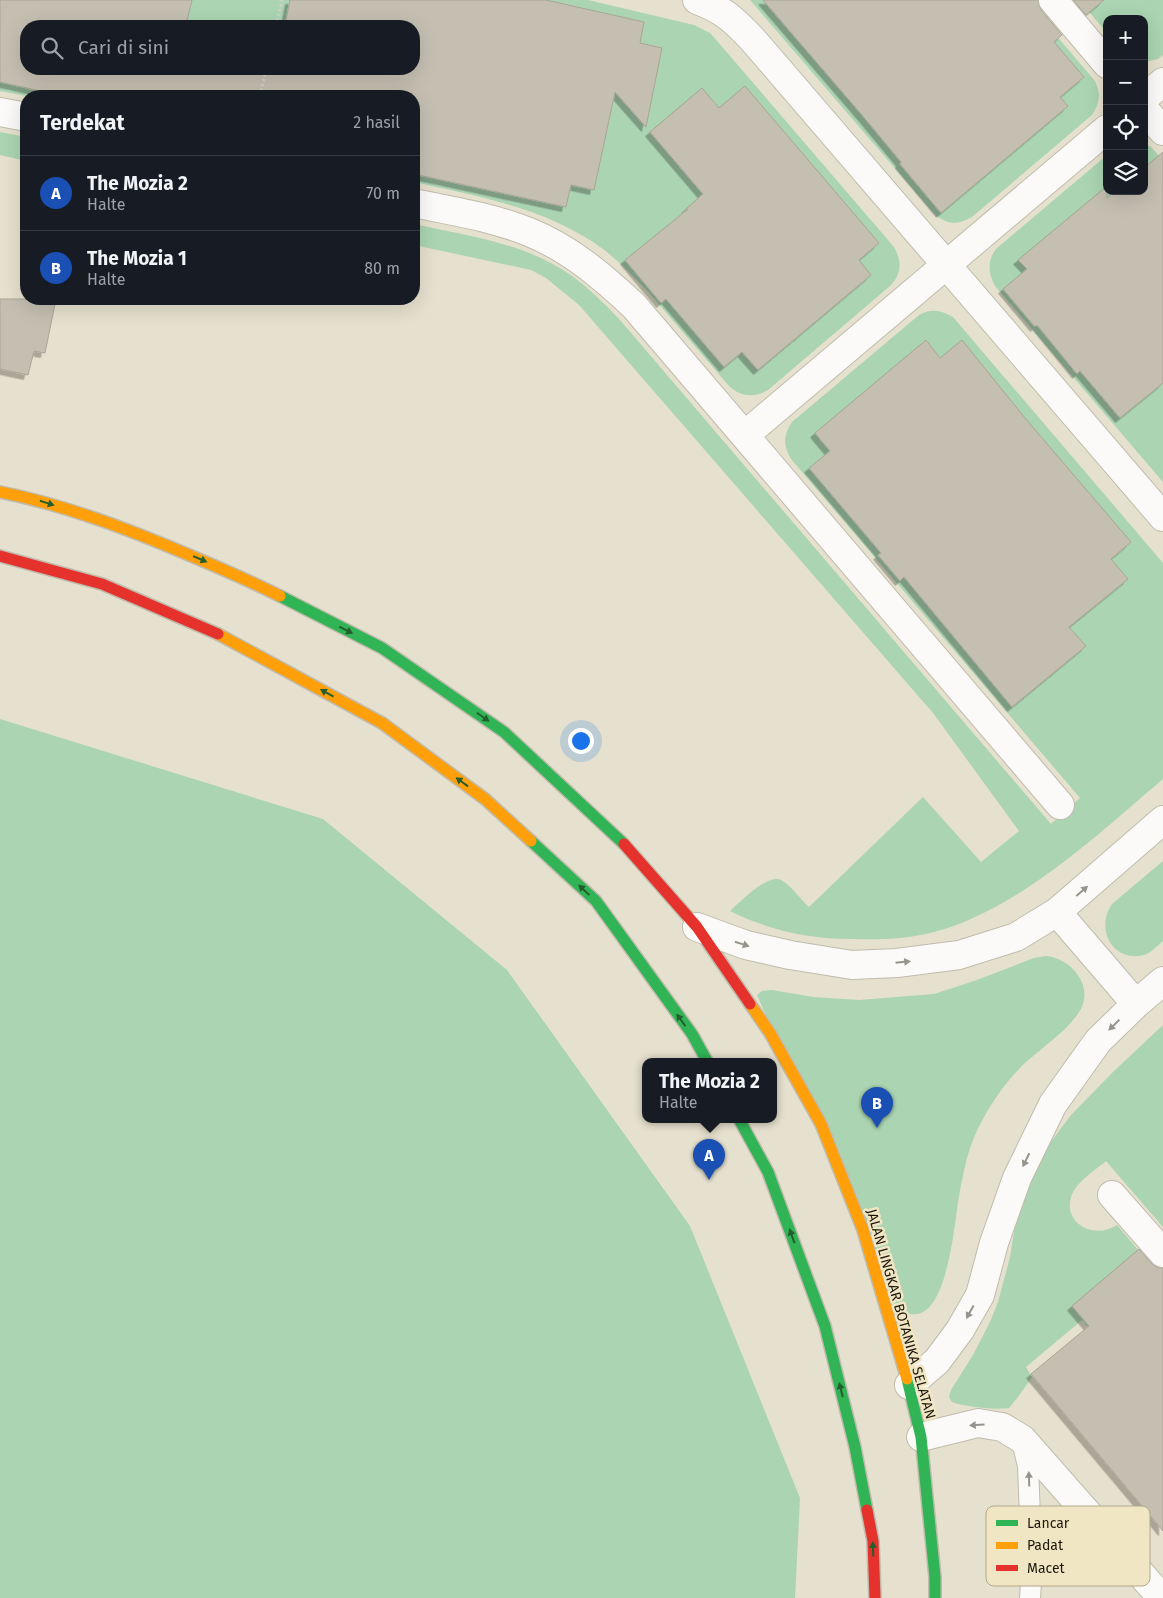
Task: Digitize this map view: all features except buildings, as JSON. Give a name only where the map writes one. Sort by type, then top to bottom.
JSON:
[{"type":"street","points":[[697,0],[714,6],[737,23],[1163,517]]},
{"type":"street","points":[[1053,0],[1104,60]]},
{"type":"street","points":[[1148,95],[1163,82]]},
{"type":"street","points":[[0,112],[20,116]]},
{"type":"street","points":[[1148,113],[1163,131]]},
{"type":"street","points":[[745,435],[1103,132]]},
{"type":"street","points":[[420,204],[490,220],[529,232],[571,254],[602,276],[634,306],[1060,805]]},
{"type":"street","name":"JALAN LINGKAR BOTANIKA SELATAN","points":[[0,492],[35,499],[140,534],[251,581],[382,648],[504,732],[630,849],[697,927],[770,1033],[821,1124],[864,1230],[909,1385],[921,1437],[935,1577],[935,1598]]},
{"type":"street","points":[[0,556],[102,584],[222,636],[382,723],[485,799],[596,901],[692,1034],[705,1058]]},
{"type":"street","points":[[697,927],[746,945],[790,955],[852,965],[897,963],[959,956],[1016,937],[1057,912],[1163,820]]},
{"type":"street","points":[[1057,912],[1136,1004]]},
{"type":"street","points":[[909,1385],[937,1361],[960,1330],[980,1295],[994,1244],[1017,1178],[1053,1104],[1098,1041],[1163,981]]},
{"type":"street","points":[[741,1123],[768,1172],[826,1326],[855,1447],[873,1541],[874,1598]]},
{"type":"street","points":[[1112,1196],[1163,1254]]},
{"type":"street","points":[[921,1437],[978,1424],[1002,1427],[1022,1439],[1081,1506]]},
{"type":"street","points":[[1150,1584],[1162,1598]]},
{"type":"lane","points":[[1022,1439],[1028,1466],[1030,1506]]},
{"type":"path","points":[[277,20],[282,0]]},
{"type":"path","points":[[261,90],[265,75]]},
{"type":"green space","points":[[0,0],[588,0],[694,25],[710,33],[894,247],[900,267],[897,277],[890,286],[768,390],[763,393],[748,395],[738,392],[729,386],[627,270],[603,249],[582,235],[559,223],[512,206],[420,183],[420,90],[20,90],[20,95],[0,91]]},
{"type":"green space","points":[[750,0],[1026,0],[1095,81],[1099,94],[1097,106],[1092,115],[972,217],[957,223],[945,221],[935,215]]},
{"type":"green space","points":[[1079,0],[1163,0],[1163,55],[1158,59],[1148,61],[1148,15],[1103,15],[1103,28]]},
{"type":"green space","points":[[0,132],[20,136],[20,160],[0,155]]},
{"type":"green space","points":[[1148,145],[1163,160],[1163,482],[995,286],[991,276],[990,263],[996,249],[1103,158],[1103,195],[1148,195]]},
{"type":"green space","points":[[420,225],[496,242],[536,256],[572,276],[597,297],[620,320],[1051,824],[1080,798],[791,459],[785,445],[787,431],[792,422],[919,315],[927,311],[936,311],[953,317],[1163,563],[1163,779],[1082,848],[1022,891],[990,910],[958,924],[926,934],[879,939],[835,939],[804,935],[774,928],[730,911],[762,884],[775,879],[781,880],[789,886],[809,907],[923,797],[981,862],[1019,831],[933,713],[579,305],[546,278],[531,270],[420,246]]},
{"type":"green space","points":[[0,719],[323,819],[507,970],[690,1226],[800,1498],[795,1598],[0,1598]]},
{"type":"green space","points":[[1163,861],[1163,941],[1152,951],[1144,955],[1133,956],[1123,954],[1115,949],[1106,933],[1107,913],[1112,904]]},
{"type":"green space","points":[[1046,956],[1068,965],[1079,977],[1083,984],[1084,992],[1081,1009],[1057,1036],[1020,1068],[997,1096],[985,1116],[970,1148],[944,1278],[936,1298],[925,1311],[911,1314],[893,1304],[757,995],[762,991],[772,990],[813,997],[859,1000],[934,994],[1034,958]]},
{"type":"green space","points":[[1163,1025],[1163,1227],[1106,1161],[1077,1186],[1071,1197],[1070,1207],[1076,1222],[1083,1227],[1099,1231],[1117,1225],[1163,1279],[1163,1414],[1082,1320],[1026,1367],[1032,1377],[1009,1408],[980,1408],[952,1402],[949,1397],[951,1390],[973,1355],[998,1302],[1010,1257],[1018,1207],[1038,1159],[1071,1115]]},
{"type":"traffic: fast","points":[[280,596],[382,648],[504,732],[624,844]]},
{"type":"traffic: fast","points":[[531,841],[596,901],[692,1034],[705,1058]]},
{"type":"traffic: fast","points":[[741,1123],[768,1172],[825,1326],[855,1447],[867,1510]]},
{"type":"traffic: fast","points":[[907,1379],[921,1437],[935,1577],[935,1598]]},
{"type":"traffic: slow","points":[[0,492],[24,497],[120,527],[166,545],[280,596]]},
{"type":"traffic: slow","points":[[218,634],[382,723],[485,799],[531,841]]},
{"type":"traffic: slow","points":[[750,1004],[770,1033],[821,1124],[863,1230],[907,1379]]},
{"type":"traffic: jam","points":[[0,556],[102,584],[218,634]]},
{"type":"traffic: jam","points":[[624,844],[697,927],[750,1004]]},
{"type":"traffic: jam","points":[[867,1510],[873,1541],[875,1598]]},
{"type":"place","name":"The Mozia 1","points":[[877,1128]]},
{"type":"place","name":"The Mozia 2","points":[[709,1180]]}]
